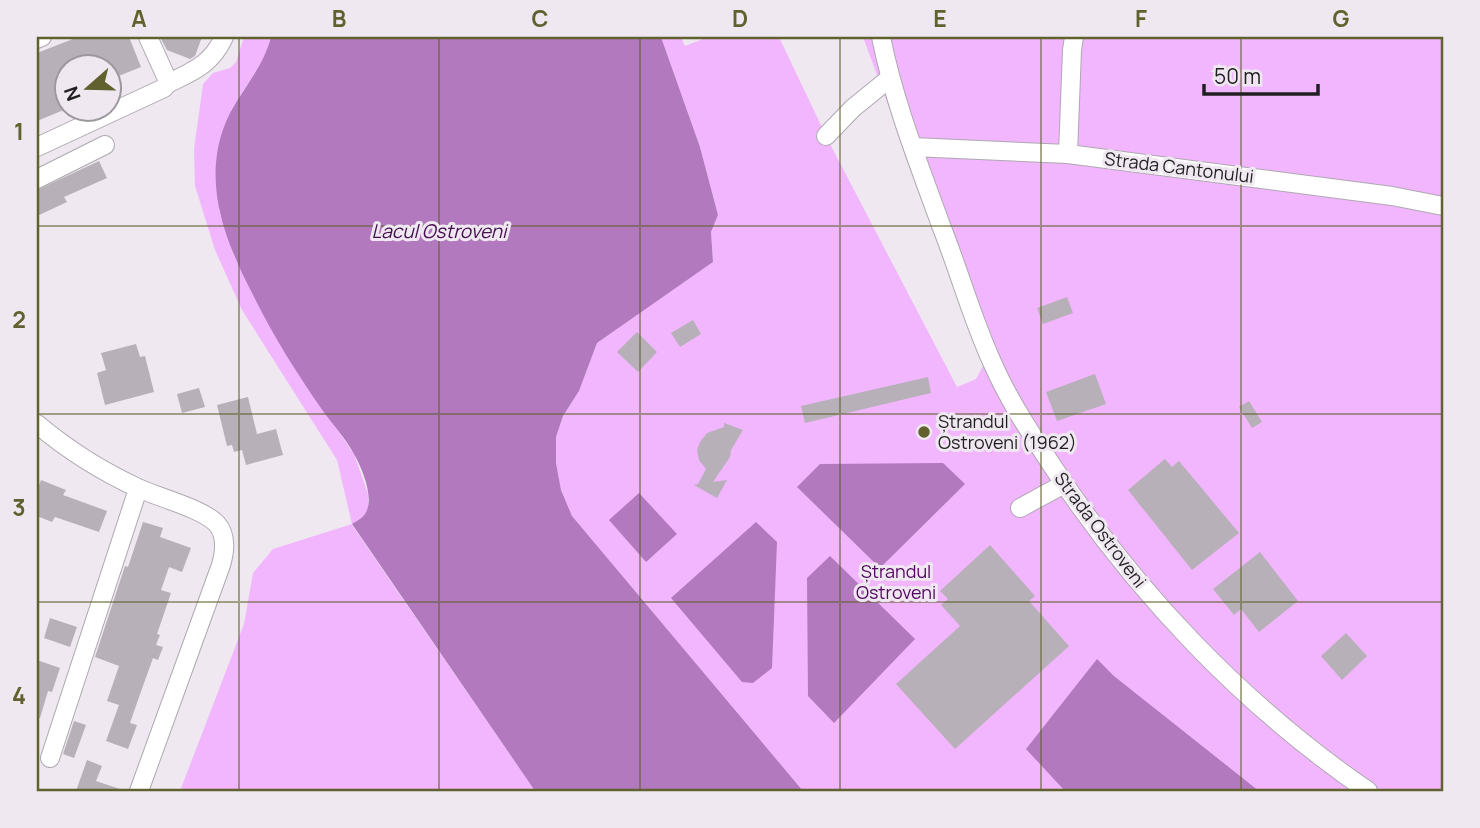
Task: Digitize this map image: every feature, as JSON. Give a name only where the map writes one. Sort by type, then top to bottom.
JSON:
[{"type":"street","points":[[37,39],[42,37]]},
{"type":"street","points":[[148,37],[167,84]]},
{"type":"street","points":[[37,147],[164,89],[167,84],[208,62],[224,37]]},
{"type":"street","name":"Strada Ostroveni","points":[[881,37],[890,78],[913,147],[991,361],[1021,418],[1064,484],[1130,573],[1184,634],[1292,733],[1368,791]]},
{"type":"street","points":[[1068,153],[1074,37]]},
{"type":"street","points":[[826,136],[853,108],[890,78]]},
{"type":"street","points":[[37,178],[105,145]]},
{"type":"street","name":"Strada Cantonului","points":[[913,147],[1068,153],[1392,196],[1443,206]]},
{"type":"street","points":[[37,424],[62,446],[90,464],[138,489],[205,515],[216,523],[222,532],[225,543],[221,565],[139,791]]},
{"type":"street","points":[[1020,508],[1064,484]]},
{"type":"street","points":[[50,758],[138,489]]},
{"type":"green space","points":[[244,37],[271,37],[266,55],[231,110],[219,210],[234,256],[299,375],[354,454],[368,494],[368,509],[365,515],[352,525],[535,791],[180,791],[244,624],[253,573],[273,549],[352,524],[337,460],[242,310],[215,250],[195,186],[194,149],[203,84],[213,73],[230,68],[236,62]]},
{"type":"green space","name":"Ștrandul Ostroveni","points":[[661,37],[681,37],[685,46],[708,37],[779,37],[829,142],[957,387],[976,379],[984,364],[863,37],[1443,37],[1443,791],[1259,791],[1097,660],[1027,748],[1065,791],[803,791],[572,516],[561,490],[556,463],[556,437],[563,416],[579,391],[597,343],[713,262],[711,232],[718,215],[700,147]]},
{"type":"water","name":"Lacul Ostroveni","points":[[271,37],[661,37],[700,147],[718,215],[711,232],[713,262],[597,343],[579,391],[563,416],[556,437],[556,463],[561,490],[572,516],[803,791],[535,791],[352,524],[365,515],[369,497],[360,467],[347,443],[313,397],[276,339],[232,249],[218,204],[217,157],[221,134],[231,111],[259,66]]},
{"type":"water","points":[[943,463],[965,484],[880,568],[797,487],[820,464]]},
{"type":"water","points":[[639,493],[677,534],[646,562],[609,520]]},
{"type":"water","points":[[756,522],[777,542],[772,668],[753,683],[742,682],[671,598]]},
{"type":"water","points":[[830,556],[915,639],[834,723],[808,696],[807,578]]},
{"type":"water","points":[[1097,659],[1114,676],[1259,791],[1065,791],[1026,749]]},
{"type":"building","points":[[78,37],[129,37],[141,67],[122,75],[122,52],[52,52],[52,115],[37,121],[37,53]]},
{"type":"building","points":[[160,37],[202,37],[195,56],[190,59],[167,50]]},
{"type":"building","points":[[99,161],[107,178],[64,197],[67,202],[37,216],[37,190]]},
{"type":"building","points":[[1067,297],[1073,313],[1043,324],[1037,308]]},
{"type":"building","points":[[693,320],[701,334],[680,347],[671,333]]},
{"type":"building","points":[[637,332],[657,352],[638,372],[617,352]]},
{"type":"building","points":[[136,344],[140,357],[145,356],[154,392],[105,405],[97,373],[106,370],[101,353]]},
{"type":"building","points":[[1095,374],[1106,404],[1057,421],[1046,392]]},
{"type":"building","points":[[928,377],[931,393],[805,423],[801,406]]},
{"type":"building","points":[[199,388],[205,407],[182,413],[177,394]]},
{"type":"building","points":[[248,397],[257,434],[276,429],[283,455],[246,465],[242,450],[234,452],[232,445],[227,446],[217,405]]},
{"type":"building","points":[[1249,401],[1262,422],[1252,428],[1239,407]]},
{"type":"building","points":[[724,423],[743,430],[731,450],[730,457],[713,482],[727,480],[717,498],[694,485],[698,484],[706,469],[699,460],[697,450],[707,433],[724,427]]},
{"type":"building","points":[[1165,459],[1172,467],[1179,461],[1239,533],[1192,570],[1128,490]]},
{"type":"building","points":[[41,480],[66,490],[63,495],[107,511],[99,532],[55,517],[52,522],[37,516],[37,490]]},
{"type":"building","points":[[143,522],[163,528],[160,537],[191,548],[182,572],[169,567],[161,590],[171,593],[157,634],[160,635],[156,645],[163,647],[158,660],[153,658],[130,723],[137,725],[128,749],[106,741],[119,705],[107,701],[119,666],[95,657],[125,566],[128,567]]},
{"type":"building","points":[[990,545],[1035,596],[1029,601],[1069,646],[955,749],[896,684],[960,626],[941,605],[948,599],[940,591]]},
{"type":"building","points":[[1260,552],[1298,601],[1259,632],[1241,609],[1234,615],[1213,589]]},
{"type":"building","points":[[50,618],[77,627],[70,647],[44,638]]},
{"type":"building","points":[[1346,633],[1367,656],[1342,680],[1321,656]]},
{"type":"building","points":[[37,660],[60,668],[52,692],[48,691],[40,718],[37,718]]},
{"type":"building","points":[[74,721],[86,725],[74,758],[63,754]]},
{"type":"building","points":[[87,760],[102,766],[96,781],[120,791],[76,791]]},
{"type":"place","name":"Ștrandul Ostroveni (1962)","points":[[924,432]]}]
